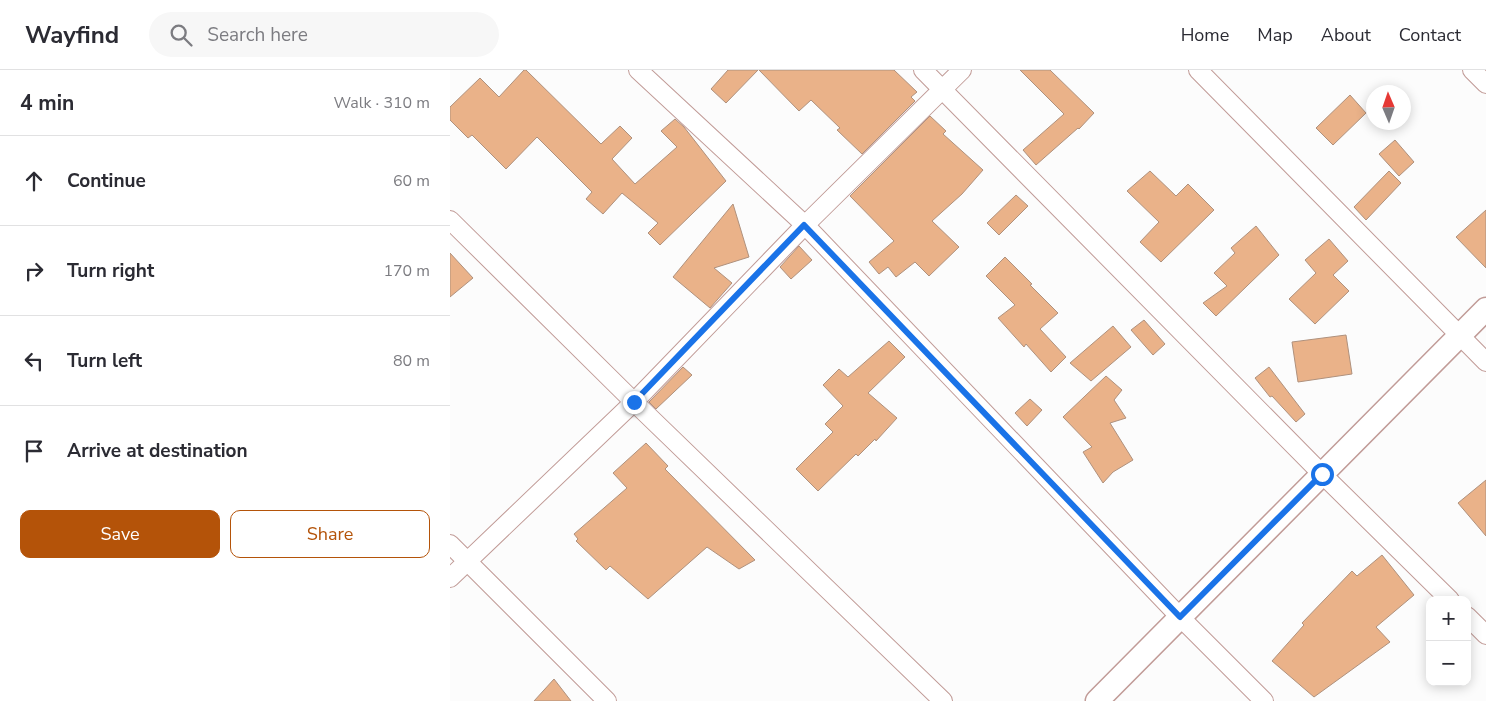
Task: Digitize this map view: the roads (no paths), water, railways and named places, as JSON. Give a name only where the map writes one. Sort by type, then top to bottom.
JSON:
[{"type":"street","points":[[638,70],[804,225],[1180,617],[1264,701]]},
{"type":"street","points":[[922,70],[1322,474],[1446,596]]},
{"type":"street","points":[[450,578],[634,402],[804,225],[962,70]]},
{"type":"street","points":[[1198,70],[1486,362]]},
{"type":"street","points":[[1472,70],[1486,84]]},
{"type":"street","points":[[450,220],[634,402],[943,701]]},
{"type":"street","points":[[1097,701],[1486,309]]},
{"type":"street","points":[[450,544],[607,701]]},
{"type":"street","points":[[1471,620],[1486,635]]}]
